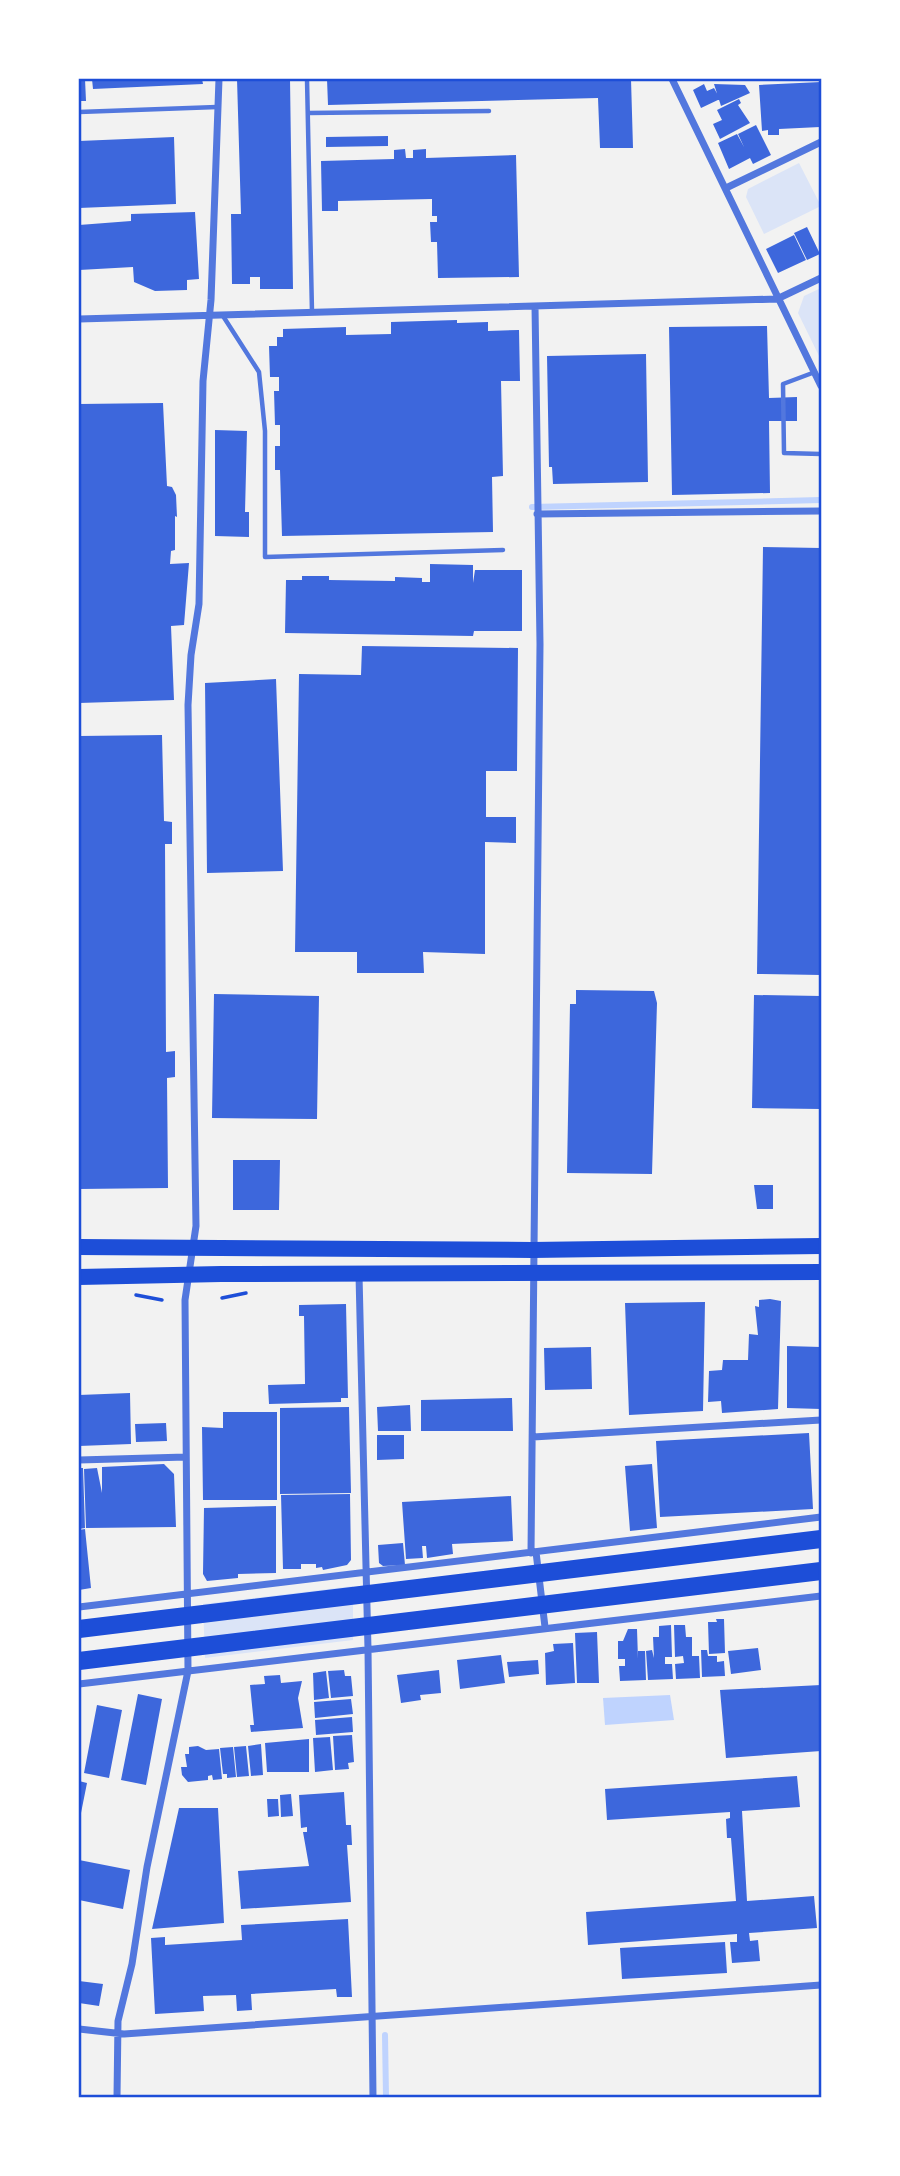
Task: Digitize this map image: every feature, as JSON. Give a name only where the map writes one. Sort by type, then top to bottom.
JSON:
[{"type":"highway","points":[[79,1629],[821,1539]]},
{"type":"highway","points":[[79,1661],[821,1571]]},
{"type":"main road","points":[[79,1247],[532,1250],[821,1246]]},
{"type":"main road","points":[[79,1277],[188,1274],[359,1276],[821,1272]]},
{"type":"street","points":[[117,2097],[117,2034],[188,1671],[188,1274],[196,1226],[188,705],[191,655],[199,604],[203,394],[219,79]]},
{"type":"street","points":[[673,79],[821,386]]},
{"type":"street","points":[[726,188],[821,142]]},
{"type":"street","points":[[79,319],[778,299],[821,278]]},
{"type":"street","points":[[535,306],[540,658],[532,1250],[536,1290],[533,1437],[534,1553],[545,1627]]},
{"type":"street","points":[[537,514],[821,512]]},
{"type":"street","points":[[359,1276],[368,1649],[373,2097]]},
{"type":"street","points":[[533,1437],[821,1420]]},
{"type":"street","points":[[79,1460],[186,1457]]},
{"type":"street","points":[[79,1607],[821,1517]]},
{"type":"street","points":[[79,1684],[821,1596]]},
{"type":"street","points":[[79,2029],[117,2034],[821,1985]]},
{"type":"lane","points":[[307,79],[312,313]]},
{"type":"lane","points":[[79,112],[218,107]]},
{"type":"lane","points":[[307,113],[489,111]]},
{"type":"lane","points":[[223,315],[259,372],[265,431],[265,557],[503,550]]},
{"type":"lane","points":[[815,372],[783,384],[785,453],[821,454]]},
{"type":"shaded area","points":[[799,163],[821,206],[764,234],[746,197],[748,189]]},
{"type":"shaded area","points":[[821,288],[821,360],[798,313],[804,296]]},
{"type":"shaded area","points":[[353,1586],[353,1640],[205,1658],[203,1604]]},
{"type":"water","points":[[670,1695],[674,1720],[605,1725],[603,1698]]},
{"type":"building","points":[[79,79],[85,79],[86,101],[79,101]]},
{"type":"building","points":[[92,79],[202,79],[203,84],[93,89]]},
{"type":"building","points":[[237,79],[290,79],[293,289],[260,289],[260,277],[250,277],[250,284],[232,284],[231,214],[241,214]]},
{"type":"building","points":[[327,79],[631,79],[633,148],[600,148],[598,98],[328,105]]},
{"type":"building","points":[[821,82],[820,127],[779,129],[779,135],[768,135],[768,130],[762,131],[759,85]]},
{"type":"building","points":[[704,84],[707,91],[714,88],[720,99],[701,108],[693,90]]},
{"type":"building","points":[[714,84],[745,85],[750,93],[721,106]]},
{"type":"building","points":[[739,99],[741,103],[738,105],[750,123],[720,139],[713,124],[722,120],[717,110]]},
{"type":"building","points":[[756,125],[771,155],[753,164],[750,158],[729,169],[718,143],[737,134],[744,147],[738,134]]},
{"type":"building","points":[[388,136],[388,146],[326,147],[326,137]]},
{"type":"building","points":[[174,137],[176,204],[79,208],[79,141]]},
{"type":"building","points":[[405,149],[406,158],[413,158],[413,150],[426,149],[426,158],[516,155],[519,277],[438,278],[437,242],[431,242],[430,222],[437,222],[437,216],[432,216],[432,199],[338,201],[338,211],[322,211],[321,161],[394,159],[394,150]]},
{"type":"building","points":[[195,212],[199,279],[187,280],[187,290],[155,291],[134,282],[133,267],[79,270],[79,225],[131,221],[131,214]]},
{"type":"building","points":[[807,227],[820,254],[807,260],[794,233]]},
{"type":"building","points":[[794,235],[806,260],[778,273],[766,249]]},
{"type":"building","points":[[457,320],[457,323],[488,322],[488,331],[519,330],[520,381],[501,381],[503,476],[492,477],[493,532],[282,536],[280,470],[275,470],[275,446],[280,446],[280,425],[275,425],[274,391],[279,391],[279,377],[270,377],[269,346],[277,346],[277,337],[283,337],[283,329],[346,327],[346,335],[391,334],[391,322]]},
{"type":"building","points":[[767,326],[769,398],[797,397],[797,421],[769,421],[770,493],[672,495],[669,327]]},
{"type":"building","points":[[646,354],[648,482],[553,484],[552,467],[549,467],[547,356]]},
{"type":"building","points":[[163,403],[167,486],[172,487],[176,495],[177,517],[175,516],[175,550],[171,551],[170,564],[189,563],[184,625],[171,626],[174,700],[79,703],[79,404]]},
{"type":"building","points":[[215,430],[247,431],[245,512],[249,512],[249,537],[215,536]]},
{"type":"building","points":[[763,547],[821,548],[821,975],[757,974]]},
{"type":"building","points":[[430,564],[473,565],[473,583],[475,570],[522,570],[522,631],[474,631],[473,636],[285,633],[286,580],[302,580],[302,576],[329,576],[329,580],[395,581],[395,577],[422,578],[422,582],[430,582]]},
{"type":"building","points":[[362,646],[518,648],[517,771],[486,771],[486,817],[516,817],[516,843],[485,842],[485,954],[423,952],[424,973],[357,973],[357,952],[295,952],[299,674],[361,675]]},
{"type":"building","points":[[276,679],[283,871],[207,873],[205,683]]},
{"type":"building","points":[[162,735],[164,821],[172,822],[172,844],[165,844],[166,1052],[175,1051],[175,1077],[167,1078],[168,1188],[79,1189],[79,736]]},
{"type":"building","points":[[576,990],[654,991],[657,1003],[652,1174],[567,1173],[570,1004],[576,1004]]},
{"type":"building","points":[[214,994],[319,996],[317,1119],[212,1118]]},
{"type":"building","points":[[754,995],[821,996],[821,1109],[752,1108]]},
{"type":"building","points":[[233,1160],[280,1160],[279,1210],[233,1210]]},
{"type":"building","points":[[754,1185],[773,1185],[773,1209],[757,1209]]},
{"type":"building","points":[[759,1300],[781,1301],[778,1409],[722,1413],[721,1401],[708,1402],[709,1371],[722,1370],[723,1360],[748,1360],[749,1334],[758,1335],[755,1306],[759,1307]]},
{"type":"building","points":[[705,1302],[703,1411],[629,1415],[625,1303]]},
{"type":"building","points":[[346,1304],[348,1398],[341,1398],[341,1402],[269,1404],[268,1385],[305,1384],[304,1316],[299,1316],[299,1305]]},
{"type":"building","points":[[787,1346],[821,1347],[821,1409],[787,1408]]},
{"type":"building","points":[[591,1347],[592,1389],[545,1390],[544,1348]]},
{"type":"building","points":[[130,1393],[131,1444],[79,1446],[79,1395]]},
{"type":"building","points":[[512,1398],[513,1431],[421,1431],[421,1400]]},
{"type":"building","points":[[410,1405],[411,1431],[378,1431],[377,1407]]},
{"type":"building","points":[[349,1407],[351,1493],[280,1494],[280,1408]]},
{"type":"building","points":[[223,1412],[277,1412],[277,1500],[203,1500],[202,1427],[223,1428]]},
{"type":"building","points":[[166,1423],[167,1441],[136,1442],[135,1424]]},
{"type":"building","points":[[809,1433],[813,1509],[660,1517],[656,1441]]},
{"type":"building","points":[[377,1435],[404,1435],[404,1459],[377,1460]]},
{"type":"building","points":[[164,1464],[174,1474],[176,1527],[86,1528],[84,1469],[97,1468],[102,1493],[102,1467]]},
{"type":"building","points":[[652,1464],[657,1528],[630,1531],[625,1466]]},
{"type":"building","points":[[79,1468],[83,1468],[85,1528],[79,1529]]},
{"type":"building","points":[[350,1494],[351,1560],[347,1565],[323,1570],[322,1567],[316,1568],[316,1564],[301,1564],[301,1569],[283,1569],[281,1495]]},
{"type":"building","points":[[511,1496],[513,1541],[452,1544],[453,1554],[427,1558],[426,1546],[422,1546],[423,1558],[406,1559],[402,1502]]},
{"type":"building","points":[[276,1506],[276,1573],[238,1574],[238,1578],[207,1581],[203,1574],[204,1508]]},
{"type":"building","points":[[85,1529],[91,1588],[79,1590],[79,1530]]},
{"type":"building","points":[[403,1543],[405,1565],[383,1566],[379,1563],[378,1545]]},
{"type":"building","points":[[716,1619],[724,1619],[725,1653],[709,1654],[708,1622],[717,1622]]},
{"type":"building","points":[[671,1625],[672,1657],[665,1657],[665,1664],[672,1664],[673,1679],[648,1680],[646,1651],[652,1650],[654,1658],[653,1637],[659,1637],[659,1626]]},
{"type":"building","points":[[674,1625],[685,1625],[686,1637],[692,1637],[692,1656],[699,1656],[700,1678],[676,1679],[675,1664],[684,1663],[683,1656],[675,1657]]},
{"type":"building","points":[[628,1629],[637,1629],[638,1659],[638,1651],[645,1651],[646,1680],[620,1681],[619,1666],[625,1666],[625,1659],[618,1659],[618,1641],[623,1641]]},
{"type":"building","points":[[597,1632],[599,1683],[577,1683],[575,1633]]},
{"type":"building","points":[[573,1643],[575,1683],[546,1685],[545,1653],[554,1651],[553,1644]]},
{"type":"building","points":[[758,1648],[761,1670],[731,1674],[728,1651]]},
{"type":"building","points":[[701,1650],[707,1650],[708,1656],[717,1656],[717,1662],[724,1661],[725,1676],[702,1677]]},
{"type":"building","points":[[501,1655],[505,1683],[460,1689],[457,1660]]},
{"type":"building","points":[[538,1660],[539,1674],[509,1677],[507,1662]]},
{"type":"building","points":[[344,1670],[345,1676],[351,1676],[353,1696],[331,1698],[328,1671]]},
{"type":"building","points":[[439,1670],[441,1693],[420,1695],[421,1700],[401,1703],[397,1675]]},
{"type":"building","points":[[326,1671],[329,1698],[314,1700],[313,1673]]},
{"type":"building","points":[[280,1675],[281,1683],[302,1681],[298,1698],[303,1728],[251,1732],[250,1725],[254,1725],[250,1685],[265,1684],[264,1676]]},
{"type":"building","points":[[821,1685],[821,1751],[726,1758],[720,1690]]},
{"type":"building","points":[[138,1694],[162,1699],[146,1785],[121,1780]]},
{"type":"building","points":[[351,1699],[353,1714],[315,1718],[314,1702]]},
{"type":"building","points":[[97,1705],[122,1710],[109,1778],[84,1773]]},
{"type":"building","points":[[352,1717],[353,1732],[316,1735],[315,1720]]},
{"type":"building","points":[[352,1735],[354,1762],[348,1763],[349,1769],[335,1770],[333,1736]]},
{"type":"building","points":[[330,1737],[333,1770],[315,1772],[313,1738]]},
{"type":"building","points":[[309,1739],[309,1772],[267,1772],[265,1743]]},
{"type":"building","points":[[261,1744],[263,1775],[251,1776],[248,1746]]},
{"type":"building","points":[[198,1746],[206,1750],[219,1749],[222,1779],[213,1780],[212,1775],[208,1776],[208,1780],[188,1782],[182,1775],[181,1767],[187,1767],[185,1754],[189,1754],[189,1747]]},
{"type":"building","points":[[246,1746],[249,1776],[237,1777],[234,1747]]},
{"type":"building","points":[[233,1747],[236,1777],[227,1778],[227,1774],[223,1774],[220,1748]]},
{"type":"building","points":[[797,1776],[800,1807],[742,1811],[747,1901],[814,1896],[817,1928],[749,1933],[750,1941],[758,1940],[760,1961],[732,1963],[730,1942],[737,1942],[737,1934],[588,1945],[586,1912],[736,1901],[731,1838],[727,1838],[726,1819],[730,1818],[730,1812],[607,1820],[605,1789]]},
{"type":"building","points":[[79,1781],[87,1783],[80,1818],[79,1818]]},
{"type":"building","points":[[344,1792],[346,1825],[351,1825],[352,1845],[347,1845],[351,1902],[241,1909],[238,1871],[309,1866],[303,1832],[307,1832],[307,1827],[301,1828],[299,1795]]},
{"type":"building","points":[[291,1794],[293,1816],[281,1817],[280,1795]]},
{"type":"building","points":[[267,1799],[278,1799],[279,1816],[268,1817]]},
{"type":"building","points":[[179,1808],[218,1808],[224,1923],[152,1929]]},
{"type":"building","points":[[79,1860],[130,1870],[123,1909],[79,1900]]},
{"type":"building","points":[[348,1919],[352,1997],[337,1997],[336,1989],[251,1994],[252,2010],[237,2011],[236,1995],[203,1996],[204,2011],[155,2014],[151,1938],[165,1937],[165,1945],[242,1940],[241,1925]]},
{"type":"building","points":[[725,1942],[727,1973],[622,1979],[620,1948]]},
{"type":"building","points":[[79,1981],[103,1984],[99,2006],[79,2003]]},
{"type":"waterway","points":[[532,507],[821,500]]},
{"type":"waterway","points":[[385,2035],[386,2097]]}]
